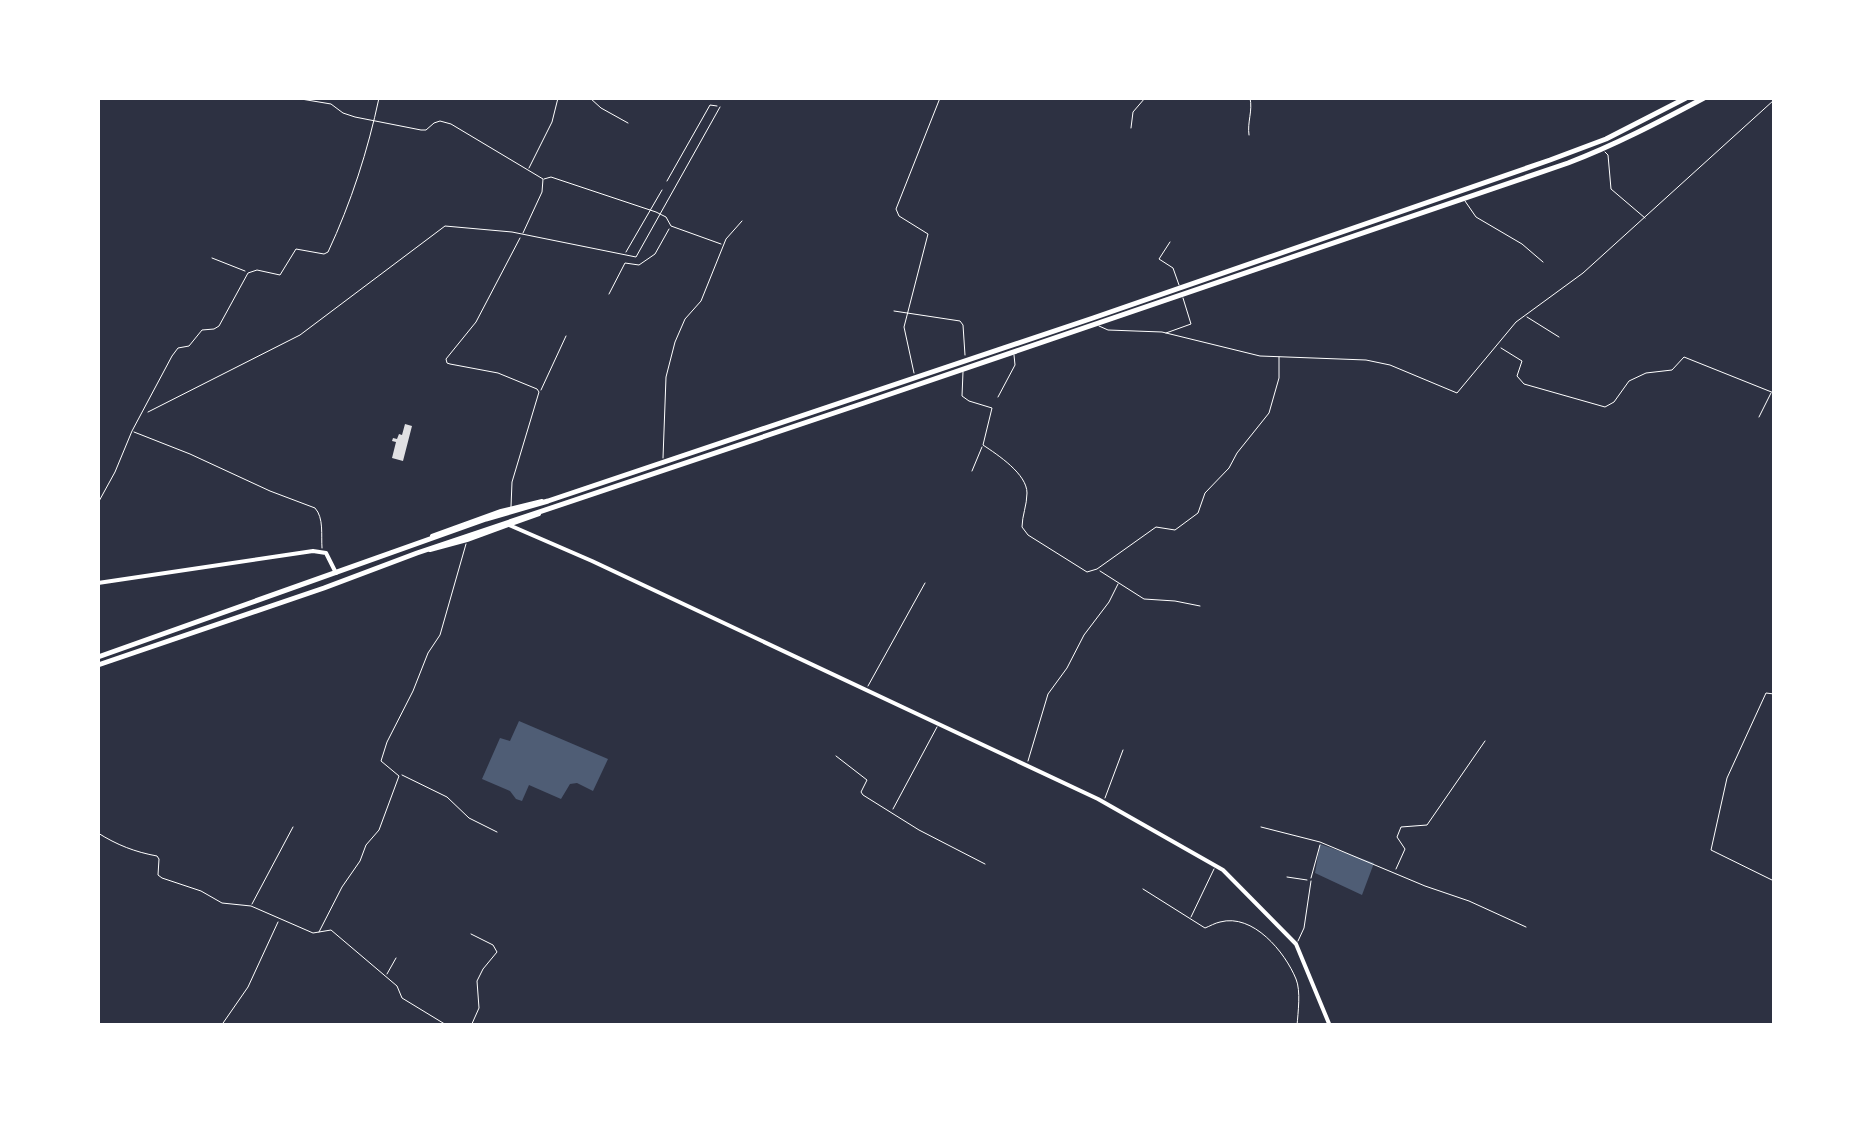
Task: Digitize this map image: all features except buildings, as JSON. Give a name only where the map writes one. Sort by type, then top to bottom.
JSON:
[{"type":"highway","points":[[98,657],[486,519],[551,504],[819,418],[1096,323],[1606,139],[1686,98]]},
{"type":"highway","points":[[98,665],[915,376],[1181,292],[1603,149],[1704,98]]},
{"type":"highway","points":[[828,406],[824,411],[830,414]]},
{"type":"highway","points":[[816,410],[821,412],[819,418]]},
{"type":"highway","points":[[360,565],[362,574]]},
{"type":"highway","points":[[286,590],[283,596],[288,600]]},
{"type":"highway","points":[[271,596],[276,599],[274,604]]},
{"type":"main road","points":[[424,542],[456,526],[512,508],[536,501],[551,504]]},
{"type":"main road","points":[[425,550],[521,522],[551,504]]},
{"type":"main road","points":[[521,522],[522,531]]},
{"type":"main road","points":[[510,525],[1026,764],[1103,802],[1223,870],[1296,944],[1330,1026]]},
{"type":"main road","points":[[98,583],[298,552],[326,554],[336,573]]},
{"type":"street","points":[[295,98],[332,104],[343,113],[424,131],[434,123],[444,122],[544,180]]},
{"type":"street","points":[[212,258],[248,273],[257,270],[280,274],[296,249],[328,252],[345,215],[378,98]]},
{"type":"street","points":[[528,170],[552,122],[558,98]]},
{"type":"street","points":[[590,98],[628,123]]},
{"type":"street","points":[[915,376],[904,327],[928,234],[898,216],[896,209],[940,98]]},
{"type":"street","points":[[1130,128],[1134,112],[1146,98]]},
{"type":"street","points":[[1249,135],[1250,98]]},
{"type":"street","points":[[1096,323],[1102,329],[1165,333],[1244,353],[1390,364],[1457,392],[1516,322],[1583,273],[1774,100]]},
{"type":"street","points":[[148,412],[300,335],[445,226],[496,230],[636,257],[720,107],[710,105],[667,181]]},
{"type":"street","points":[[1603,149],[1608,155],[1611,189],[1645,218]]},
{"type":"street","points":[[544,180],[551,177],[652,210],[666,217],[671,226],[724,246]]},
{"type":"street","points":[[539,392],[498,374],[450,364],[446,359],[476,322],[522,235],[544,180]]},
{"type":"street","points":[[624,255],[662,190]]},
{"type":"street","points":[[1464,198],[1476,218],[1522,244],[1544,262]]},
{"type":"street","points":[[663,463],[666,377],[672,353],[685,319],[701,301],[726,239],[742,222]]},
{"type":"street","points":[[608,294],[625,263],[639,265],[655,254],[671,226]]},
{"type":"street","points":[[1165,333],[1192,324],[1173,268],[1160,259],[1170,242]]},
{"type":"street","points":[[98,503],[172,356],[178,348],[189,346],[202,330],[219,326],[248,273]]},
{"type":"street","points":[[894,310],[960,322],[965,359]]},
{"type":"street","points":[[1525,315],[1559,337]]},
{"type":"street","points":[[512,508],[512,482],[539,392],[566,336]]},
{"type":"street","points":[[1498,346],[1522,362],[1517,376],[1524,384],[1605,407],[1614,402],[1629,382],[1646,374],[1672,370],[1684,356],[1773,392],[1759,416]]},
{"type":"street","points":[[998,397],[1015,365],[1012,351]]},
{"type":"street","points":[[983,445],[1003,458],[1024,480],[1027,492],[1022,524],[1028,535],[1083,572],[1092,572],[1146,532],[1156,527],[1175,530],[1198,513],[1205,493],[1230,468],[1268,413],[1279,378],[1279,357]]},
{"type":"street","points":[[963,368],[962,396],[992,408],[972,472]]},
{"type":"street","points":[[132,431],[316,508],[322,527],[322,552]]},
{"type":"street","points":[[467,540],[440,635],[428,652],[381,761],[447,797],[469,818],[497,832]]},
{"type":"street","points":[[1097,569],[1144,599],[1200,606]]},
{"type":"street","points":[[866,688],[925,583]]},
{"type":"street","points":[[1026,764],[1048,694],[1118,584]]},
{"type":"street","points":[[1774,694],[1766,693],[1728,778],[1711,850],[1774,881]]},
{"type":"street","points":[[892,812],[938,724]]},
{"type":"street","points":[[1395,872],[1405,849],[1397,837],[1401,827],[1427,825],[1485,741]]},
{"type":"street","points":[[1103,802],[1124,750]]},
{"type":"street","points":[[836,756],[866,780],[860,792],[863,795],[985,864]]},
{"type":"street","points":[[319,932],[378,830],[399,774]]},
{"type":"street","points":[[251,906],[293,827]]},
{"type":"street","points":[[1260,827],[1320,842],[1526,927]]},
{"type":"street","points":[[98,832],[116,844],[158,856],[158,875],[162,878],[222,903],[251,906],[313,934],[331,930],[397,986],[402,998],[448,1026]]},
{"type":"street","points":[[1296,944],[1304,928],[1320,842]]},
{"type":"street","points":[[1190,919],[1215,866]]},
{"type":"street","points":[[1287,877],[1310,881]]},
{"type":"street","points":[[1143,889],[1205,928],[1224,920],[1236,922],[1272,940],[1297,980],[1297,1026]]},
{"type":"street","points":[[220,1026],[248,987],[279,919]]},
{"type":"street","points":[[470,1026],[479,1008],[477,981],[497,952],[493,945],[471,934]]},
{"type":"street","points":[[386,977],[396,958]]},
{"type":"water","points":[[519,721],[608,759],[593,791],[570,784],[561,799],[529,785],[522,801],[482,779],[500,738],[510,741]]},
{"type":"water","points":[[1320,844],[1374,863],[1362,895],[1315,873]]}]
